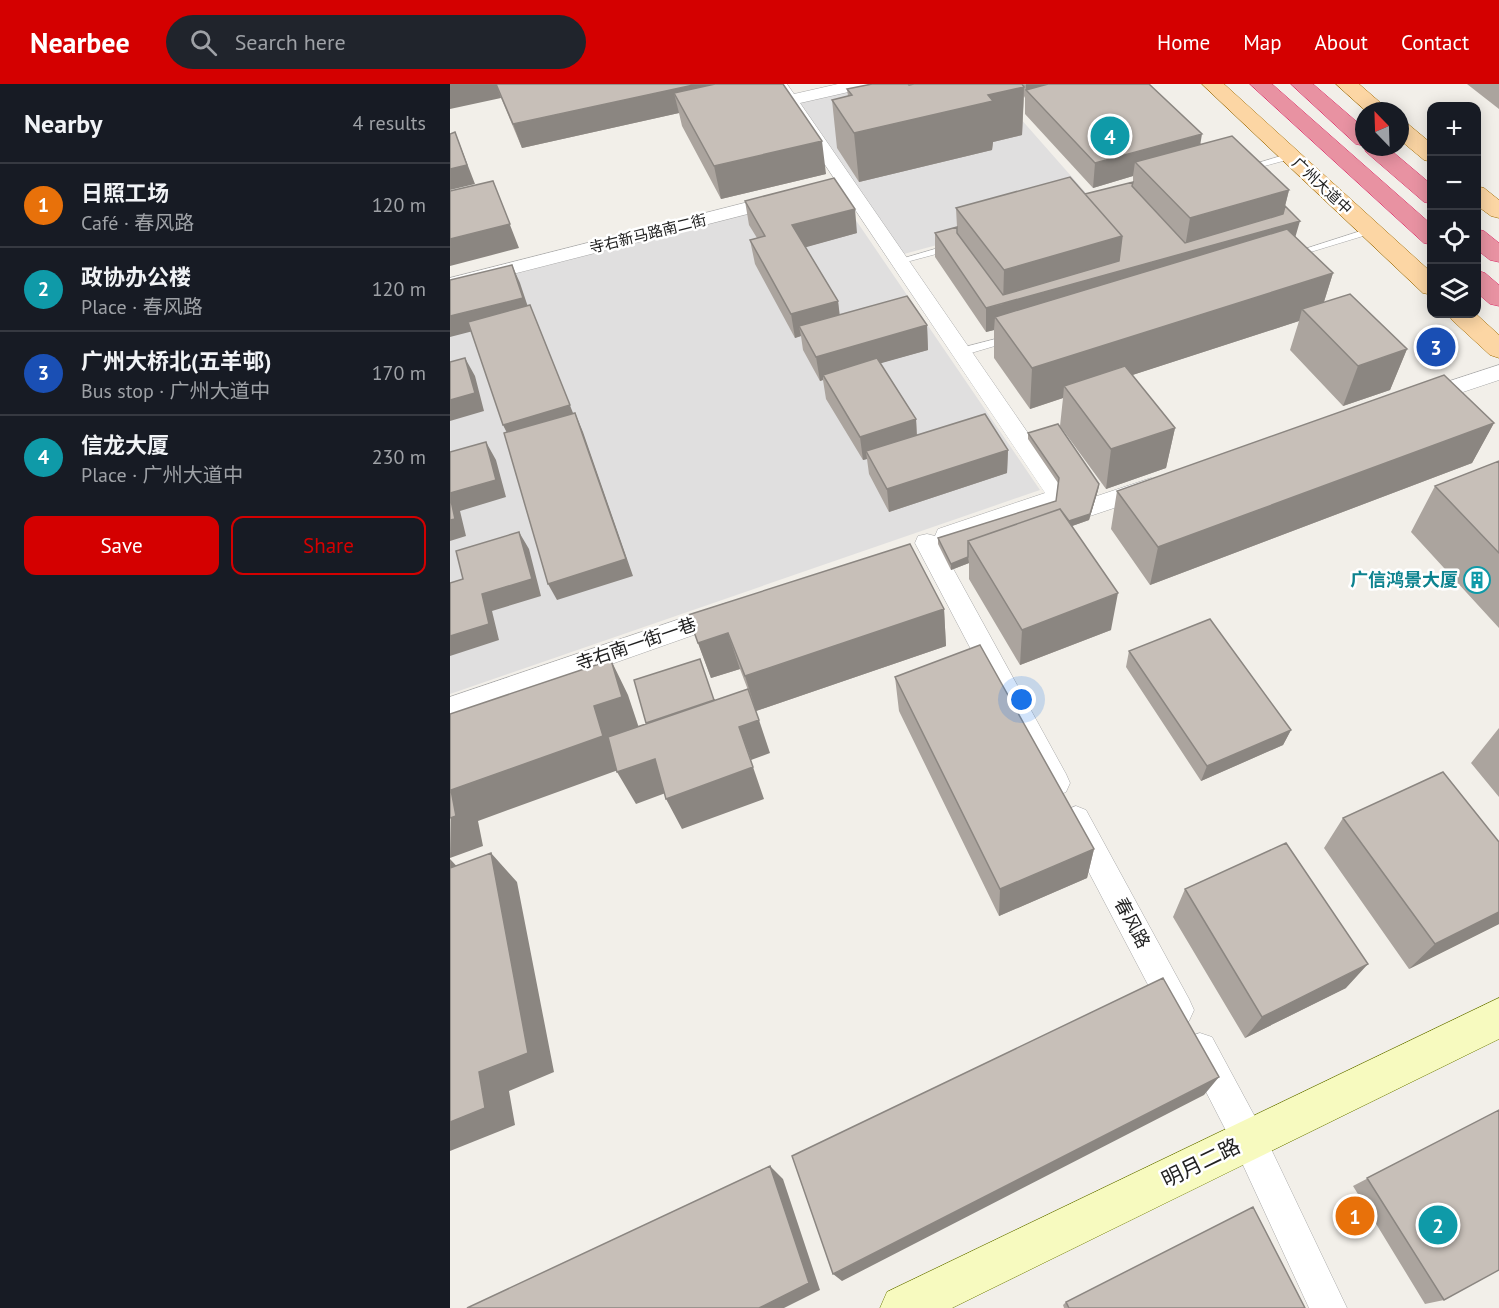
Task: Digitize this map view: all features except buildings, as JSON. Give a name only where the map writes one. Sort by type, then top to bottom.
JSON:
[{"type":"highway","name":"广州大道中","points":[[1260,84],[1427,234]]},
{"type":"highway","points":[[1301,84],[1355,131]]},
{"type":"highway","points":[[1384,156],[1427,193]]},
{"type":"highway","points":[[1481,240],[1499,255]]},
{"type":"highway","points":[[1481,282],[1499,298]]},
{"type":"main road","name":"广州大道中","points":[[1212,84],[1427,283]]},
{"type":"main road","points":[[1346,84],[1368,102]]},
{"type":"main road","points":[[1409,137],[1427,152]]},
{"type":"main road","points":[[1481,197],[1499,211]]},
{"type":"main road","points":[[1465,318],[1499,348]]},
{"type":"street","points":[[860,84],[784,92],[1060,497],[1087,508],[1167,481]]},
{"type":"street","points":[[823,189],[846,183]]},
{"type":"street","name":"寺右新马路南二街","points":[[450,284],[800,195]]},
{"type":"street","points":[[1405,403],[1499,372]]},
{"type":"street","name":"春风路","points":[[1060,497],[916,547],[1249,1140],[1328,1308]]},
{"type":"street","name":"寺右南一街一巷","points":[[450,709],[752,604]]},
{"type":"street","name":"明月二路","points":[[903,1308],[1499,1017]]},
{"type":"lane","points":[[1236,170],[1291,156]]},
{"type":"lane","points":[[1281,258],[1370,231]]},
{"type":"lane","points":[[899,261],[967,243]]},
{"type":"lane","points":[[961,352],[1018,336]]},
{"type":"shaded area","points":[[878,84],[990,84],[1094,202],[904,254],[798,102]]},
{"type":"shaded area","points":[[836,191],[1040,490],[450,694],[450,290]]},
{"type":"place","name":"信龙大厦","points":[[1110,136]]},
{"type":"place","name":"广州大桥北(五羊邨)","points":[[1436,347]]},
{"type":"place","name":"广信鸿景大厦","points":[[1477,580]]},
{"type":"place","name":"日照工场","points":[[1355,1216]]},
{"type":"place","name":"政协办公楼","points":[[1438,1225]]}]
